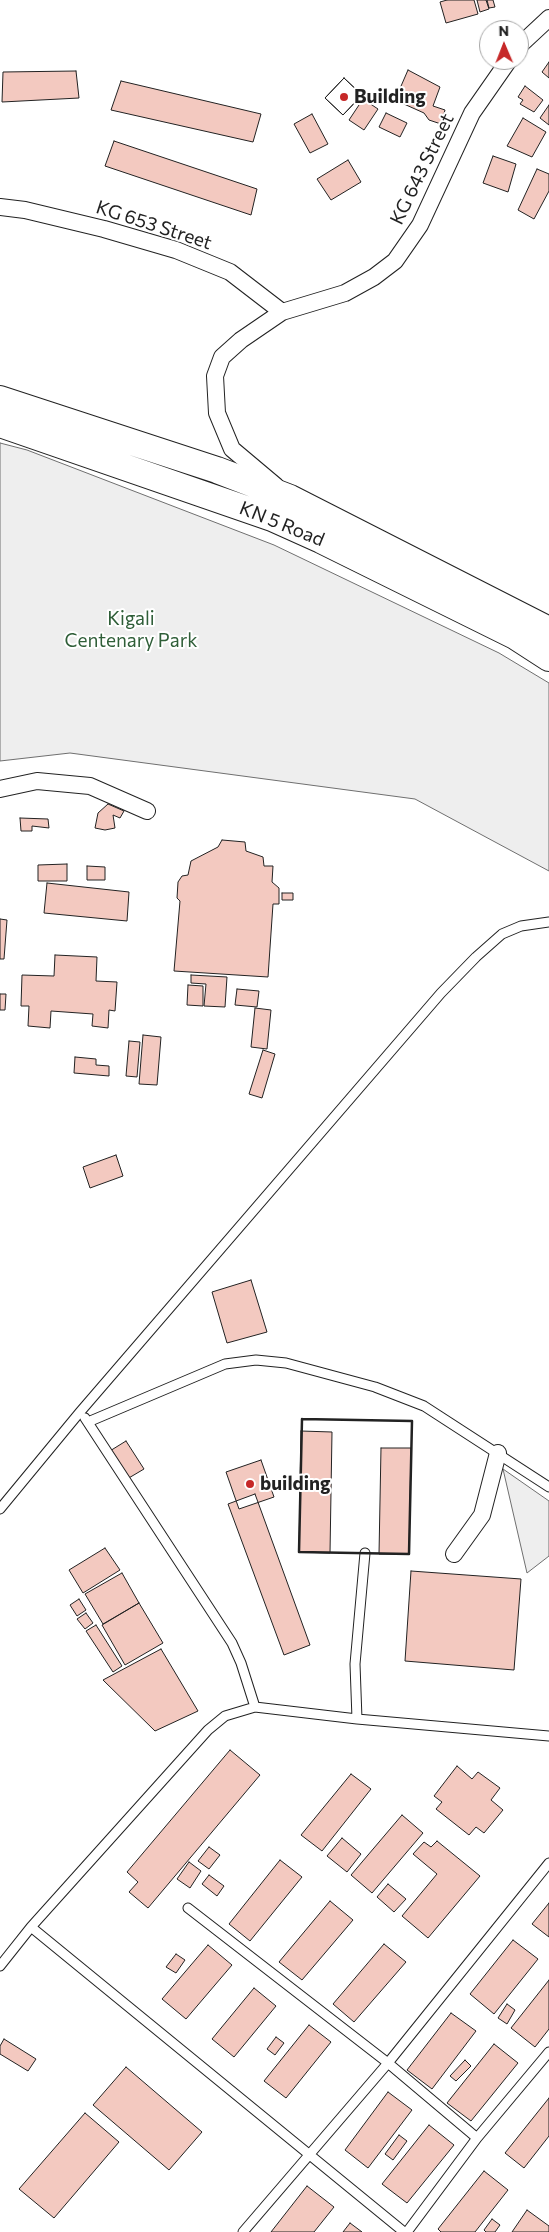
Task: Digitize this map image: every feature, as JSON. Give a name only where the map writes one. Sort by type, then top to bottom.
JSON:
[{"type":"main road","name":"KN 5 Road","points":[[0,399],[217,470],[290,498],[549,630]]},
{"type":"main road","name":"KN 5 Road","points":[[0,424],[272,518],[321,540],[515,636],[549,658]]},
{"type":"street","points":[[529,37],[549,18]]},
{"type":"street","name":"KG 643 Street","points":[[290,498],[232,449],[217,413],[215,376],[222,356],[241,340],[282,312],[345,293],[374,277],[395,260],[420,225],[472,113],[502,70]]},
{"type":"street","name":"KG 653 Street","points":[[0,207],[25,210],[104,229],[176,250],[230,272],[282,312]]},
{"type":"street","points":[[0,789],[37,781],[90,786],[147,810]]},
{"type":"street","points":[[454,1554],[482,1515],[498,1453]]},
{"type":"lane","points":[[0,1509],[80,1412],[476,956],[502,934],[521,926],[549,922]]},
{"type":"lane","points":[[88,1422],[225,1364],[256,1360],[286,1363],[375,1387],[424,1406],[549,1487]]},
{"type":"lane","points":[[80,1412],[232,1643],[241,1663],[254,1707]]},
{"type":"lane","points":[[357,1719],[355,1664],[365,1553]]},
{"type":"lane","points":[[0,1966],[31,1927],[208,1730],[226,1716],[254,1707],[357,1719],[549,1736]]},
{"type":"lane","points":[[243,2232],[388,2063],[549,1863]]},
{"type":"lane","points":[[188,1908],[388,2063],[478,2138]]},
{"type":"lane","points":[[31,1927],[406,2232],[478,2138],[549,2052]]},
{"type":"green space","name":"Kigali Centenary Park","points":[[0,443],[27,450],[274,545],[499,653],[549,683],[549,871],[415,799],[70,753],[0,761]]},
{"type":"green space","points":[[503,1469],[549,1501],[549,1556],[527,1573]]},
{"type":"building","points":[[447,0],[474,0],[478,14],[446,23],[440,2]]},
{"type":"building","points":[[477,0],[486,0],[489,9],[480,12]]},
{"type":"building","points":[[487,0],[493,0],[495,7],[489,8]]},
{"type":"building","points":[[549,62],[549,78],[542,72]]},
{"type":"building","points":[[408,70],[440,87],[433,106],[445,110],[441,124],[429,120],[424,113],[395,100]]},
{"type":"building","points":[[76,71],[79,98],[2,102],[3,72]]},
{"type":"building","name":"Building","points":[[344,78],[362,95],[343,115],[325,98]]},
{"type":"building","name":"Building","points":[[344,78],[362,95],[343,115],[325,98]]},
{"type":"building","points":[[121,81],[261,114],[253,142],[111,110]]},
{"type":"building","points":[[525,86],[543,100],[534,112],[520,104],[523,100],[518,97]]},
{"type":"building","points":[[363,99],[378,109],[364,130],[349,120]]},
{"type":"building","points":[[549,105],[549,125],[540,118]]},
{"type":"building","points":[[386,113],[407,123],[400,137],[379,127]]},
{"type":"building","points":[[312,114],[328,144],[310,153],[294,124]]},
{"type":"building","points":[[523,118],[546,132],[532,157],[507,146]]},
{"type":"building","points":[[114,141],[257,189],[251,215],[105,166]]},
{"type":"building","points":[[493,156],[516,164],[508,192],[483,183]]},
{"type":"building","points":[[348,160],[361,182],[331,200],[317,179]]},
{"type":"building","points":[[537,169],[549,174],[549,191],[534,219],[518,210]]},
{"type":"building","points":[[108,804],[124,811],[120,818],[113,815],[115,828],[105,830],[95,828],[98,813]]},
{"type":"building","points":[[20,818],[48,819],[49,828],[32,826],[32,831],[21,831]]},
{"type":"building","points":[[222,840],[245,842],[246,851],[263,857],[264,866],[273,866],[272,882],[279,888],[279,904],[273,904],[268,977],[174,971],[180,901],[177,898],[178,882],[182,876],[188,875],[191,861],[218,847]]},
{"type":"building","points":[[67,864],[67,881],[38,881],[38,865]]},
{"type":"building","points":[[87,866],[105,867],[105,880],[87,880]]},
{"type":"building","points":[[47,883],[129,892],[127,921],[44,913]]},
{"type":"building","points":[[282,893],[293,893],[293,900],[282,900]]},
{"type":"building","points":[[0,919],[7,920],[4,959],[0,959]]},
{"type":"building","points":[[55,955],[97,957],[96,981],[117,982],[115,1011],[109,1010],[108,1028],[92,1026],[93,1014],[51,1011],[50,1028],[28,1026],[29,1006],[21,1006],[22,975],[54,976]]},
{"type":"building","points":[[191,975],[227,977],[225,1007],[204,1006],[206,984],[191,983]]},
{"type":"building","points":[[188,985],[203,986],[203,1006],[187,1005]]},
{"type":"building","points":[[237,989],[259,991],[257,1007],[235,1005]]},
{"type":"building","points":[[0,994],[6,994],[5,1010],[0,1010]]},
{"type":"building","points":[[255,1008],[271,1010],[267,1049],[251,1047]]},
{"type":"building","points":[[143,1035],[161,1037],[157,1085],[139,1084]]},
{"type":"building","points":[[129,1041],[140,1042],[137,1077],[126,1076]]},
{"type":"building","points":[[263,1050],[275,1054],[262,1098],[249,1094]]},
{"type":"building","points":[[75,1057],[96,1059],[96,1065],[109,1066],[109,1076],[74,1073]]},
{"type":"building","points":[[116,1155],[123,1176],[90,1188],[83,1167]]},
{"type":"building","points":[[251,1280],[267,1332],[227,1343],[212,1292]]},
{"type":"building","points":[[301,1431],[332,1432],[330,1553],[299,1552]]},
{"type":"building","points":[[126,1441],[144,1469],[122,1482],[105,1454]]},
{"type":"building","points":[[381,1448],[411,1448],[409,1554],[379,1554]]},
{"type":"building","name":"building","points":[[261,1460],[274,1497],[239,1509],[226,1472]]},
{"type":"building","points":[[255,1494],[310,1645],[284,1655],[228,1504]]},
{"type":"building","points":[[105,1548],[120,1570],[83,1593],[69,1570]]},
{"type":"building","points":[[411,1571],[521,1579],[514,1670],[405,1661]]},
{"type":"building","points":[[122,1573],[139,1603],[103,1624],[85,1594]]},
{"type":"building","points":[[79,1599],[86,1610],[77,1616],[70,1605]]},
{"type":"building","points":[[139,1603],[163,1643],[125,1665],[102,1625]]},
{"type":"building","points":[[86,1613],[93,1623],[85,1629],[77,1619]]},
{"type":"building","points":[[96,1625],[122,1666],[113,1672],[86,1631]]},
{"type":"building","points":[[161,1649],[198,1711],[155,1731],[103,1680]]},
{"type":"building","points":[[230,1750],[260,1775],[148,1908],[129,1892],[138,1882],[127,1872]]},
{"type":"building","points":[[457,1766],[472,1779],[478,1772],[500,1788],[491,1800],[503,1810],[484,1833],[476,1827],[469,1835],[436,1809],[442,1802],[434,1796]]},
{"type":"building","points":[[351,1774],[371,1789],[322,1851],[301,1835]]},
{"type":"building","points":[[402,1815],[423,1833],[372,1893],[351,1875]]},
{"type":"building","points":[[342,1838],[361,1854],[347,1872],[327,1856]]},
{"type":"building","points":[[437,1841],[480,1876],[428,1938],[402,1916],[437,1874],[413,1854],[424,1842],[431,1847]]},
{"type":"building","points":[[209,1847],[220,1855],[209,1869],[198,1861]]},
{"type":"building","points":[[280,1860],[302,1877],[250,1941],[229,1924]]},
{"type":"building","points":[[189,1862],[201,1871],[190,1888],[177,1879]]},
{"type":"building","points":[[209,1875],[224,1886],[217,1896],[202,1884]]},
{"type":"building","points":[[388,1884],[406,1899],[394,1912],[377,1897]]},
{"type":"building","points":[[330,1901],[353,1920],[302,1980],[279,1962]]},
{"type":"building","points":[[549,1903],[549,1937],[532,1924]]},
{"type":"building","points":[[513,1940],[538,1959],[494,2014],[470,1994]]},
{"type":"building","points":[[384,1944],[406,1962],[354,2022],[333,2004]]},
{"type":"building","points":[[208,1945],[232,1965],[186,2019],[162,1999]]},
{"type":"building","points":[[176,1954],[185,1960],[176,1973],[166,1967]]},
{"type":"building","points":[[549,1980],[549,2029],[535,2047],[511,2028]]},
{"type":"building","points":[[254,1988],[276,2006],[234,2057],[212,2039]]},
{"type":"building","points":[[507,2004],[515,2010],[507,2024],[498,2018]]},
{"type":"building","points":[[451,2013],[476,2031],[432,2089],[407,2070]]},
{"type":"building","points":[[309,2025],[331,2042],[286,2098],[264,2081]]},
{"type":"building","points":[[276,2037],[284,2043],[275,2055],[267,2049]]},
{"type":"building","points":[[4,2039],[36,2059],[28,2071],[0,2054],[0,2046]]},
{"type":"building","points":[[494,2044],[518,2063],[471,2121],[447,2103]]},
{"type":"building","points":[[465,2060],[471,2066],[456,2081],[450,2076]]},
{"type":"building","points":[[126,2067],[202,2132],[169,2170],[93,2105]]},
{"type":"building","points":[[388,2092],[412,2110],[368,2168],[345,2150]]},
{"type":"building","points":[[549,2098],[549,2136],[524,2168],[505,2153]]},
{"type":"building","points":[[85,2113],[119,2142],[54,2218],[19,2189]]},
{"type":"building","points":[[429,2125],[454,2145],[407,2203],[382,2184]]},
{"type":"building","points":[[399,2135],[407,2141],[393,2160],[385,2154]]},
{"type":"building","points":[[484,2171],[508,2190],[475,2232],[441,2232],[438,2229]]},
{"type":"building","points":[[307,2186],[334,2207],[314,2232],[271,2232]]},
{"type":"building","points":[[527,2210],[549,2226],[549,2232],[512,2232]]},
{"type":"building","points":[[492,2219],[500,2225],[495,2232],[486,2232],[484,2230]]},
{"type":"building","points":[[350,2223],[362,2232],[343,2232]]},
{"type":"wall","points":[[302,1419],[412,1421],[409,1554],[299,1552],[302,1419]]},
{"type":"place","name":"Building","points":[[344,97]]},
{"type":"place","name":"building","points":[[250,1484]]}]
